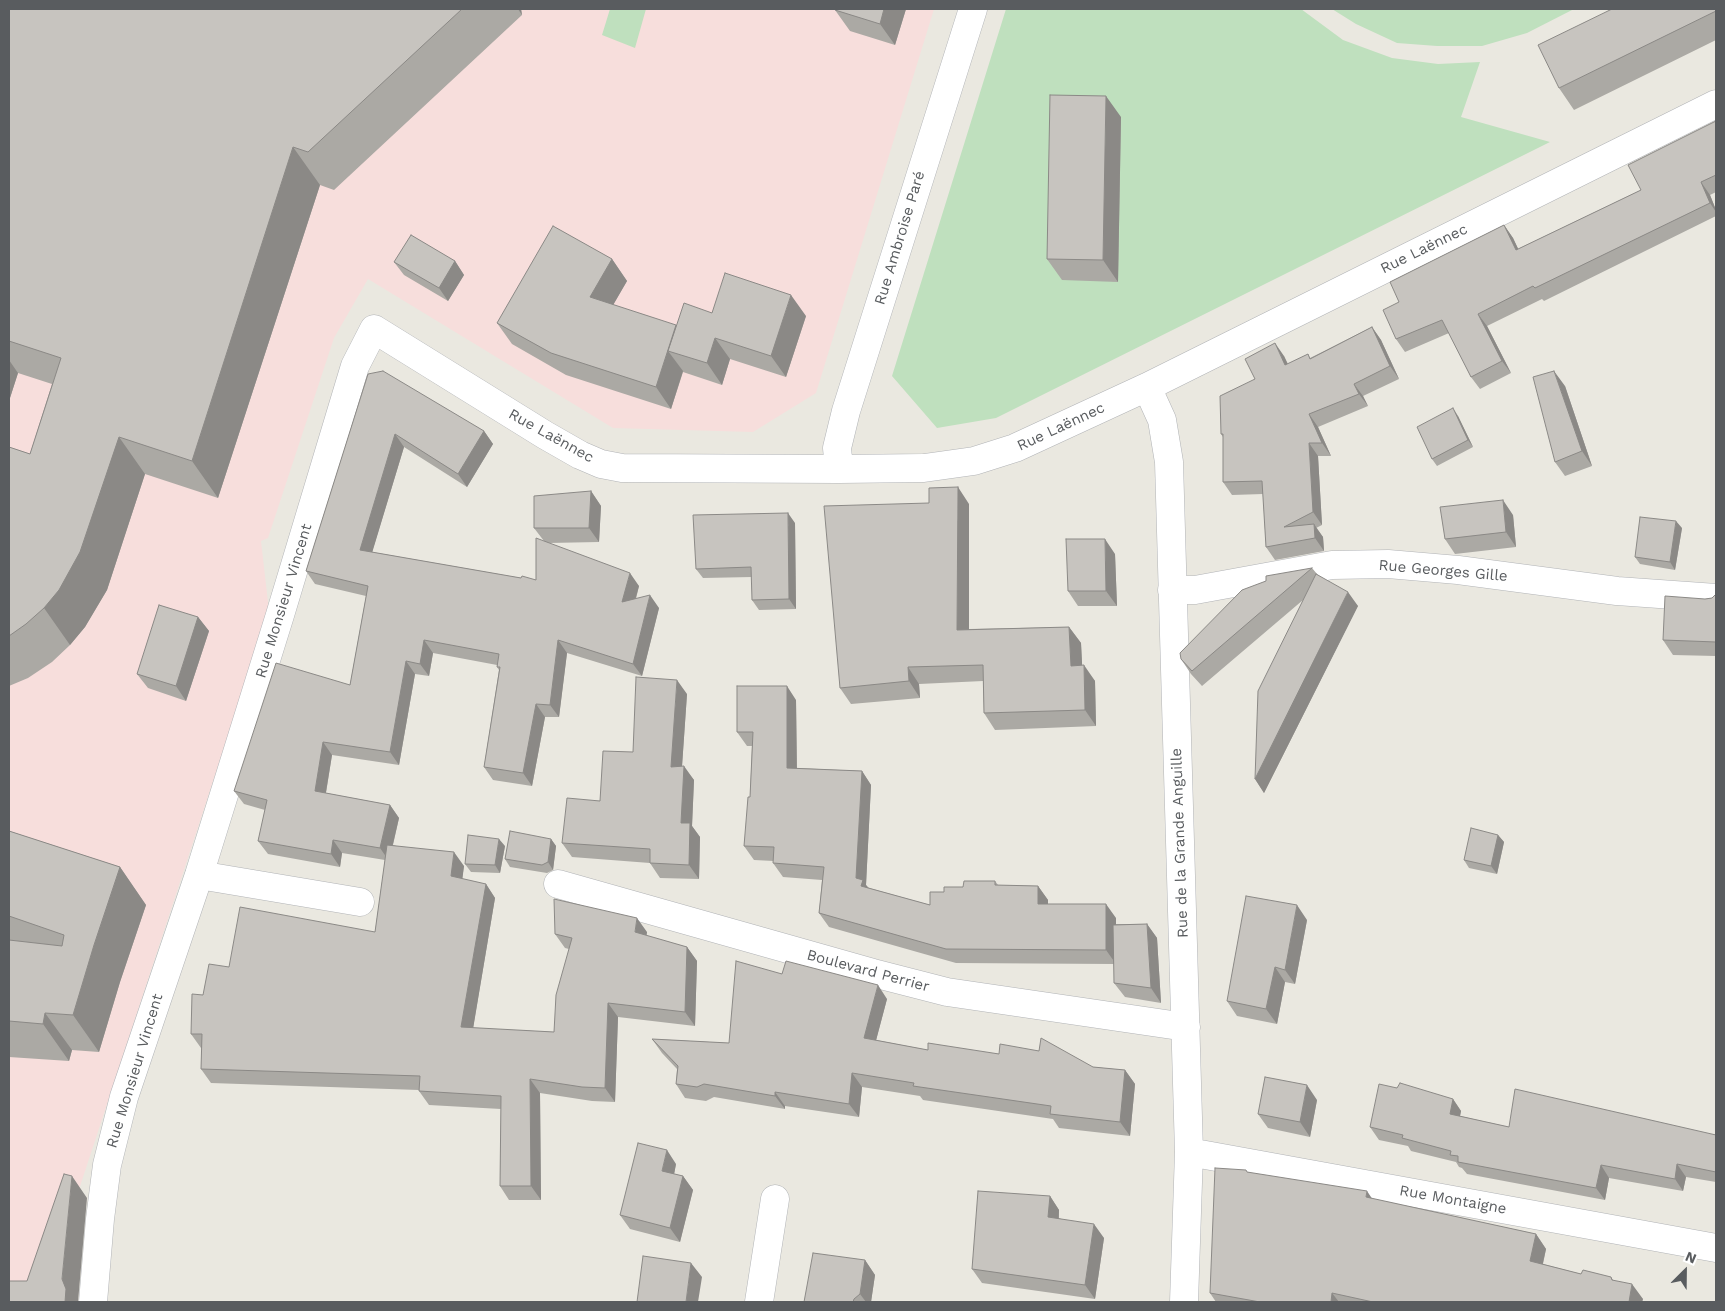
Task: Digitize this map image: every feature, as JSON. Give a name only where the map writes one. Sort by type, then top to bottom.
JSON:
[{"type":"street","name":"Rue Ambroise Paré","points":[[839,469],[837,448],[846,411],[973,9]]},
{"type":"street","name":"Rue Laënnec","points":[[374,329],[545,435],[580,455],[601,464],[622,468],[839,469],[924,468],[974,461],[1015,448],[1147,387],[1716,104]]},
{"type":"street","name":"Rue Monsieur Vincent","points":[[93,1302],[107,1165],[124,1097],[199,875],[355,366],[374,329]]},
{"type":"street","name":"Rue de la Grande Anguille","points":[[1147,387],[1162,420],[1169,462],[1189,1152],[1184,1302]]},
{"type":"street","name":"Rue Georges Gille","points":[[1172,590],[1195,590],[1332,565],[1388,564],[1458,570],[1617,591],[1716,598]]},
{"type":"street","points":[[199,875],[360,902]]},
{"type":"street","name":"Boulevard Perrier","points":[[558,884],[864,971],[947,992],[1186,1027]]},
{"type":"street","name":"Rue Montaigne","points":[[1189,1152],[1716,1248]]},
{"type":"street","points":[[759,1302],[775,1199]]},
{"type":"shaded area","points":[[9,9],[934,9],[816,393],[753,432],[613,428],[368,279],[334,338],[268,538],[261,541],[269,611],[42,1302],[9,1302]]},
{"type":"green space","points":[[610,9],[646,9],[635,48],[602,35]]},
{"type":"green space","points":[[1006,9],[1301,9],[1343,40],[1392,58],[1438,64],[1480,62],[1461,117],[1550,142],[996,418],[937,428],[892,376]]},
{"type":"green space","points":[[1332,9],[1574,9],[1527,33],[1482,46],[1437,46],[1397,43],[1356,24]]},
{"type":"building","points":[[9,9],[462,9],[308,152],[293,147],[192,461],[119,437],[80,552],[59,590],[44,608],[9,636],[9,447],[30,454],[61,358],[9,341]]},
{"type":"building","points":[[836,9],[884,9],[880,24]]},
{"type":"building","points":[[1612,9],[1716,9],[1716,11],[1559,88],[1538,45]]},
{"type":"building","points":[[1050,95],[1106,96],[1103,260],[1047,259]]},
{"type":"building","points":[[1716,121],[1716,175],[1701,182],[1710,203],[1535,288],[1533,286],[1478,314],[1502,361],[1471,377],[1442,320],[1396,339],[1383,310],[1399,302],[1390,282],[1504,225],[1516,250],[1641,190],[1628,165]]},
{"type":"building","points":[[553,226],[612,259],[590,297],[676,325],[656,387],[551,353],[497,323]]},
{"type":"building","points":[[411,235],[455,261],[439,288],[394,262]]},
{"type":"building","points":[[725,273],[791,295],[771,356],[715,338],[707,363],[668,351],[684,303],[712,313]]},
{"type":"building","points":[[1372,327],[1390,366],[1354,384],[1359,394],[1309,414],[1322,443],[1309,443],[1313,512],[1284,527],[1314,524],[1315,538],[1266,547],[1262,481],[1223,482],[1223,434],[1221,434],[1220,396],[1255,379],[1245,359],[1275,343],[1285,365],[1308,354],[1310,359]]},
{"type":"building","points":[[383,371],[484,431],[458,474],[395,434],[360,550],[521,578],[522,576],[536,580],[536,538],[630,573],[622,602],[650,595],[633,664],[558,640],[550,705],[536,704],[523,773],[484,767],[500,667],[497,667],[499,654],[424,640],[420,664],[406,661],[390,752],[323,742],[315,791],[390,805],[380,848],[333,840],[331,854],[258,841],[267,800],[234,791],[276,663],[350,685],[368,586],[306,571],[368,374]]},
{"type":"building","points":[[1554,371],[1582,451],[1555,462],[1533,377]]},
{"type":"building","points":[[1453,408],[1468,440],[1432,459],[1417,427]]},
{"type":"building","points":[[958,487],[957,630],[1069,627],[1071,666],[1084,665],[1085,710],[984,713],[983,665],[908,667],[909,681],[840,688],[824,506],[929,503],[929,488]]},
{"type":"building","points":[[591,491],[589,528],[534,528],[534,496]]},
{"type":"building","points":[[1503,500],[1506,532],[1445,539],[1440,507]]},
{"type":"building","points":[[788,513],[789,599],[752,600],[751,567],[696,569],[693,515]]},
{"type":"building","points":[[1640,517],[1676,521],[1670,562],[1635,557]]},
{"type":"building","points":[[1066,539],[1105,539],[1106,591],[1068,591]]},
{"type":"building","points":[[1312,568],[1192,671],[1181,659],[1180,653],[1242,590],[1266,581],[1266,576]]},
{"type":"building","points":[[1316,574],[1348,592],[1255,779],[1258,691]]},
{"type":"building","points":[[1716,594],[1716,642],[1663,640],[1665,596],[1705,599],[1712,598]]},
{"type":"building","points":[[159,605],[198,617],[176,686],[137,674]]},
{"type":"building","points":[[636,677],[677,680],[671,767],[684,766],[681,823],[690,823],[689,865],[650,863],[650,849],[562,843],[567,798],[600,801],[603,751],[633,752]]},
{"type":"building","points":[[737,686],[787,686],[787,768],[862,771],[856,878],[863,880],[861,886],[930,905],[930,892],[944,892],[944,887],[963,887],[964,881],[995,881],[995,885],[1038,886],[1038,904],[1106,904],[1106,950],[946,949],[819,913],[824,867],[773,863],[774,847],[744,846],[748,797],[750,797],[753,732],[737,732]]},
{"type":"building","points":[[1471,828],[1498,835],[1491,866],[1464,860]]},
{"type":"building","points":[[9,831],[120,867],[73,1015],[45,1013],[43,1024],[9,1021],[9,940],[62,946],[64,935],[9,916]]},
{"type":"building","points":[[510,831],[551,839],[548,862],[542,865],[505,859]]},
{"type":"building","points":[[468,835],[499,839],[495,865],[465,864]]},
{"type":"building","points":[[387,845],[454,852],[451,876],[486,884],[461,1027],[554,1032],[556,995],[572,938],[555,934],[554,899],[637,918],[635,932],[687,947],[685,1012],[608,1003],[605,1088],[582,1087],[530,1079],[531,1186],[500,1186],[501,1096],[419,1091],[420,1076],[201,1069],[202,1034],[191,1034],[192,994],[203,995],[209,964],[229,967],[240,907],[375,932]]},
{"type":"building","points":[[1246,896],[1297,905],[1285,970],[1275,967],[1266,1009],[1227,1001]]},
{"type":"building","points":[[1147,924],[1151,988],[1114,983],[1113,925]]},
{"type":"building","points":[[736,961],[782,974],[786,961],[878,985],[864,1038],[928,1050],[928,1043],[999,1054],[1000,1044],[1039,1051],[1041,1038],[1093,1067],[1125,1070],[1120,1122],[1050,1114],[1051,1106],[913,1086],[914,1083],[852,1073],[849,1104],[775,1092],[775,1096],[704,1084],[697,1087],[676,1084],[678,1066],[652,1039],[729,1043]]},
{"type":"building","points":[[1265,1077],[1307,1085],[1300,1122],[1258,1114]]},
{"type":"building","points":[[1400,1083],[1453,1099],[1450,1114],[1509,1127],[1515,1089],[1716,1135],[1716,1172],[1677,1164],[1675,1179],[1601,1165],[1596,1188],[1458,1162],[1458,1156],[1450,1155],[1451,1151],[1402,1138],[1403,1135],[1370,1127],[1379,1084],[1397,1088]]},
{"type":"building","points":[[638,1143],[667,1150],[662,1171],[683,1176],[670,1228],[620,1215]]},
{"type":"building","points":[[1215,1168],[1246,1170],[1247,1172],[1367,1191],[1366,1197],[1536,1234],[1530,1261],[1581,1274],[1583,1270],[1611,1277],[1612,1280],[1632,1284],[1629,1302],[1373,1302],[1332,1293],[1331,1302],[1260,1302],[1210,1293]]},
{"type":"building","points":[[64,1174],[72,1176],[62,1279],[66,1289],[65,1302],[9,1302],[9,1281],[27,1281]]},
{"type":"building","points":[[978,1191],[1050,1196],[1048,1217],[1094,1224],[1085,1285],[972,1269]]},
{"type":"building","points":[[813,1253],[865,1260],[860,1294],[853,1302],[804,1302]]},
{"type":"building","points":[[643,1256],[691,1263],[686,1302],[637,1302]]}]
